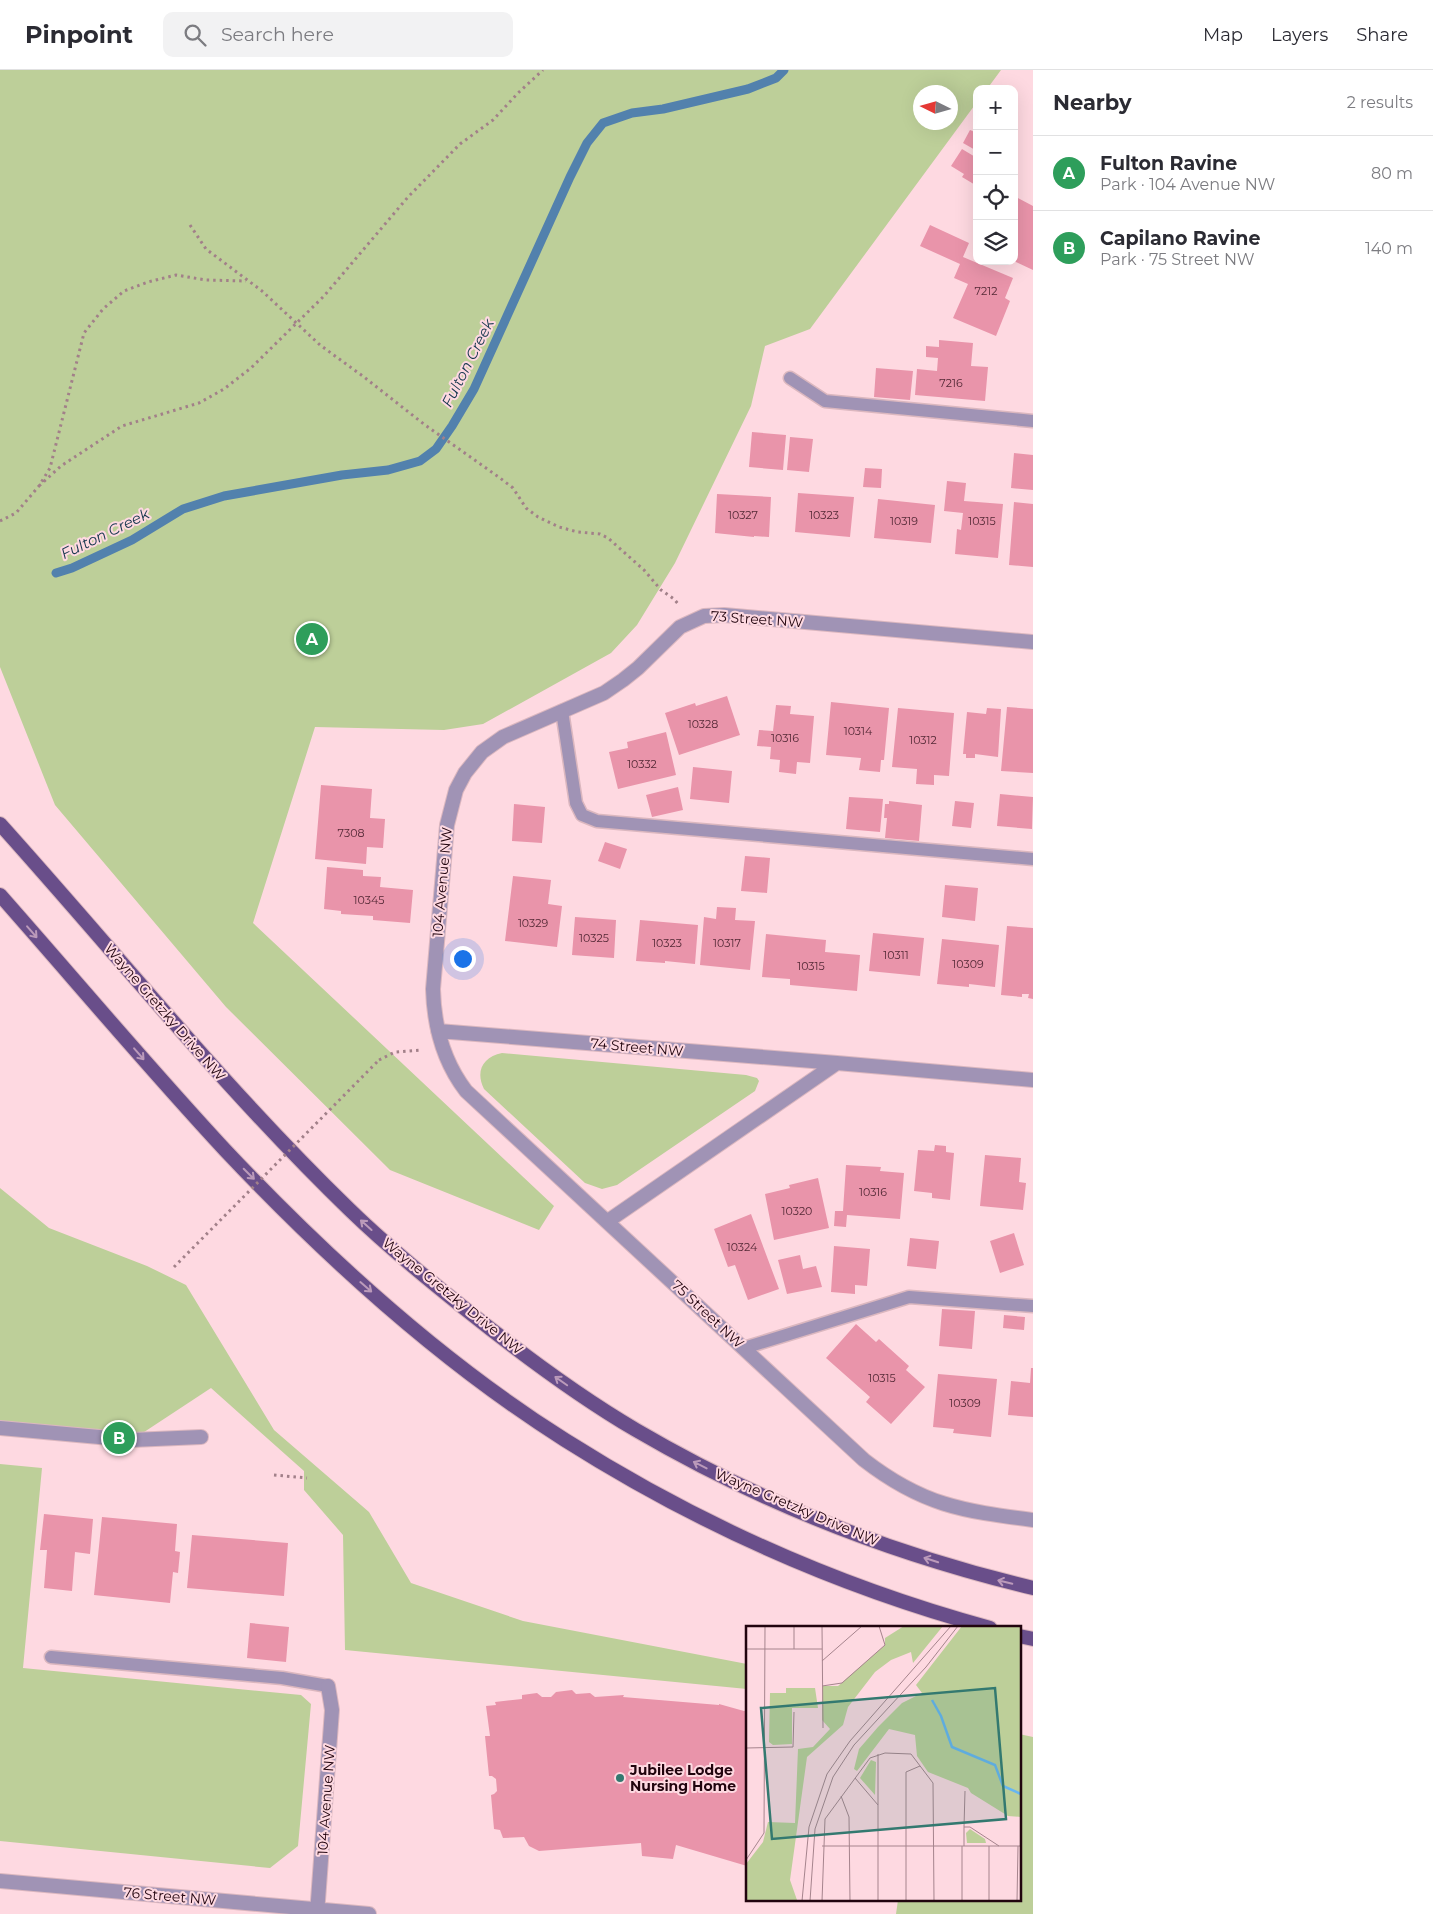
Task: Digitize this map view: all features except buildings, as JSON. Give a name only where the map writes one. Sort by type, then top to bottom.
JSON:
[{"type":"main road","name":"Wayne Gretzky Drive NW","points":[[0,824],[189,1042],[351,1211],[432,1283],[540,1366],[636,1430],[738,1484],[871,1540],[978,1575],[1033,1588]]},
{"type":"main road","points":[[0,895],[226,1152],[362,1284],[460,1366],[564,1440],[616,1471],[724,1529],[842,1580],[984,1626]]},
{"type":"street","name":"73 Street NW","points":[[490,745],[520,728],[604,693],[638,668],[680,627],[704,616],[724,615],[1033,642]]},
{"type":"street","name":"104 Avenue NW","points":[[438,1031],[433,988],[447,825],[456,790],[464,772],[490,745]]},
{"type":"street","name":"75 Street NW","points":[[438,1031],[442,1048],[450,1067],[466,1091],[864,1460],[886,1477],[926,1498],[959,1509],[1033,1520]]},
{"type":"street","name":"74 Street NW","points":[[438,1031],[1033,1080]]},
{"type":"street","points":[[608,1221],[837,1063]]},
{"type":"street","points":[[0,1428],[132,1440],[201,1437]]},
{"type":"street","name":"104 Avenue NW","points":[[318,1912],[332,1710],[328,1686]]},
{"type":"street","name":"76 Street NW","points":[[0,1881],[318,1912],[369,1914]]},
{"type":"lane","points":[[790,378],[825,400],[1033,421]]},
{"type":"lane","points":[[562,711],[576,803],[582,815],[597,820],[1033,859]]},
{"type":"lane","points":[[744,1348],[909,1297],[1033,1306]]},
{"type":"lane","points":[[51,1658],[282,1678],[328,1686]]},
{"type":"path","points":[[0,521],[16,513],[39,486],[62,466],[122,426],[200,404],[224,389],[251,368],[324,296],[408,197],[460,144],[493,120],[543,70]]},
{"type":"path","points":[[190,225],[206,249],[262,291],[320,345],[512,488],[526,508],[538,517],[559,527],[578,532],[600,534],[608,538],[644,570],[661,590],[674,598],[691,621]]},
{"type":"path","points":[[39,486],[50,468],[84,333],[103,309],[124,291],[148,282],[176,276],[206,280],[247,281]]},
{"type":"path","points":[[174,1267],[379,1060],[395,1052],[442,1048]]},
{"type":"path","points":[[274,1476],[307,1478]]},
{"type":"green space","points":[[0,70],[1001,70],[990,85],[973,85],[973,107],[958,128],[958,85],[913,85],[913,130],[956,130],[810,329],[765,346],[751,406],[675,563],[637,625],[611,653],[483,724],[444,730],[315,727],[253,923],[554,1206],[539,1230],[390,1170],[226,1007],[55,805],[0,667]]},
{"type":"green space","points":[[502,1053],[746,1075],[757,1078],[759,1081],[755,1091],[617,1185],[602,1189],[585,1183],[484,1089],[480,1076],[482,1066],[490,1058]]},
{"type":"green space","points":[[0,1188],[49,1228],[147,1266],[186,1285],[274,1430],[369,1512],[411,1583],[523,1621],[746,1664],[746,1689],[345,1650],[343,1535],[304,1490],[304,1471],[211,1388],[132,1440],[0,1428]]},
{"type":"green space","points":[[0,1464],[42,1468],[23,1668],[301,1695],[311,1704],[298,1846],[270,1868],[0,1841]]},
{"type":"green space","points":[[1021,1734],[1033,1737],[1033,1914],[896,1914],[898,1902],[1021,1902]]},
{"type":"waterway","name":"Fulton Creek","points":[[56,573],[72,568],[132,540],[183,509],[224,496],[342,475],[388,470],[420,461],[436,449],[474,389],[570,177],[587,143],[603,123],[632,113],[663,109],[748,89],[776,78],[784,70]]},
{"type":"place","name":"Fulton Ravine","points":[[312,639]]},
{"type":"place","name":"Capilano Ravine","points":[[119,1438]]},
{"type":"place","name":"Jubilee Lodge Nursing Home","points":[[620,1778]]}]
